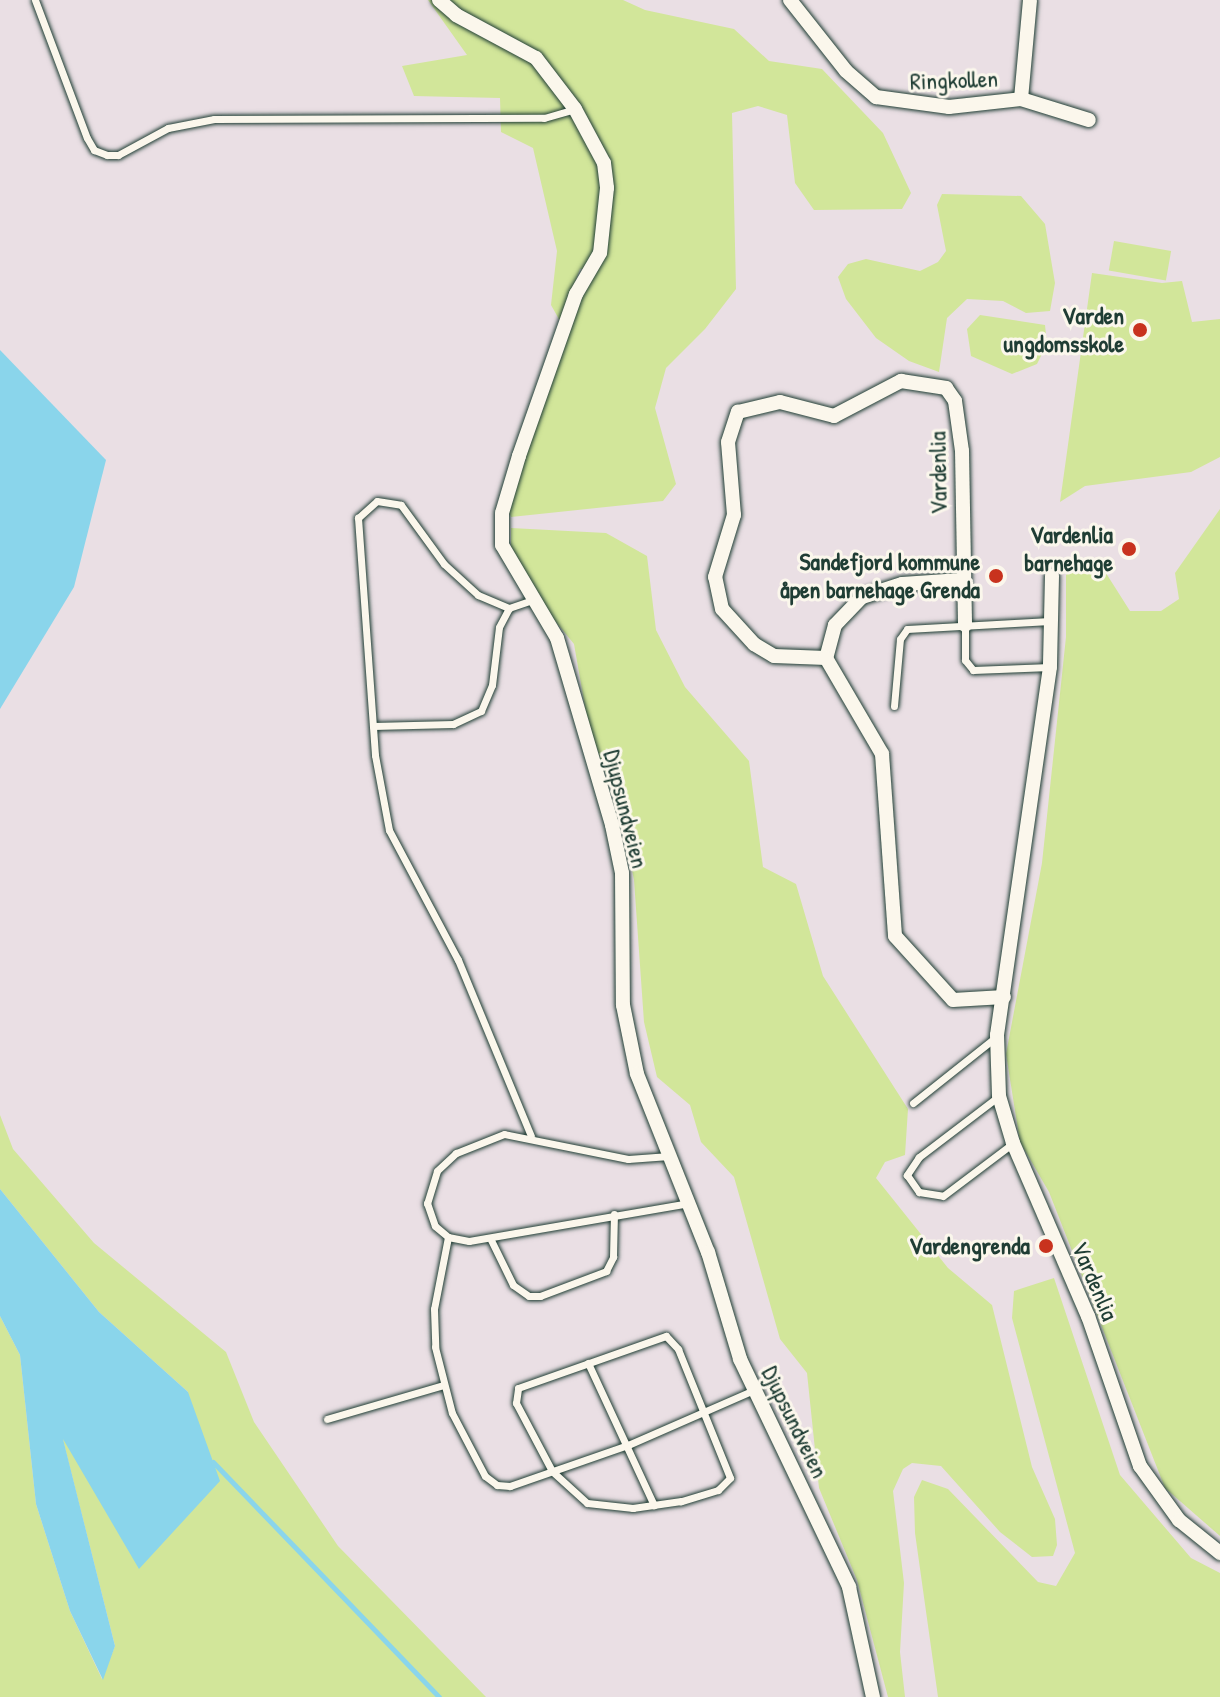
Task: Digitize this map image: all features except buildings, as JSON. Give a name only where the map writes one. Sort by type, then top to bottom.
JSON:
[{"type":"street","name":"Djupsundveien","points":[[439,0],[456,15],[536,58],[575,109],[598,149],[607,188],[600,253],[576,294],[502,513],[502,545],[557,638],[615,836],[622,873],[620,974],[629,1042],[669,1156],[690,1203],[754,1390],[849,1587],[873,1697]]},
{"type":"street","name":"Ringkollen","points":[[790,0],[846,71],[876,97],[949,107],[1021,99],[1089,120]]},
{"type":"street","name":"Ringkollen","points":[[1021,99],[1030,0]]},
{"type":"street","name":"Vardenlia","points":[[826,658],[774,656],[754,644],[722,609],[715,577],[734,515],[728,442],[738,412],[780,402],[834,416],[901,381],[946,388],[955,401],[962,451],[961,580],[965,625]]},
{"type":"street","name":"Vardenlia","points":[[1052,576],[1050,667],[997,1035],[999,1096],[1013,1143],[1088,1316],[1140,1466],[1179,1520],[1220,1553]]},
{"type":"street","points":[[961,580],[902,584],[862,597],[835,625],[826,658],[882,754],[895,936],[953,1000],[1004,997]]},
{"type":"lane","points":[[35,0],[87,138],[100,154],[118,155],[168,128],[214,119],[544,118],[575,109]]},
{"type":"lane","points":[[509,608],[460,581],[401,505],[377,501],[366,506],[356,535],[381,801],[398,855],[458,960],[531,1136]]},
{"type":"lane","points":[[373,726],[453,724],[481,711],[492,685],[499,627],[509,608],[532,600]]},
{"type":"lane","points":[[894,706],[900,639],[907,629],[1050,621]]},
{"type":"lane","name":"Vardenlia","points":[[965,625],[965,660],[973,670],[1050,667]]},
{"type":"lane","points":[[913,1103],[997,1035]]},
{"type":"lane","points":[[999,1096],[919,1157],[907,1175],[919,1192],[943,1196],[1013,1143]]},
{"type":"lane","points":[[669,1156],[628,1159],[531,1136],[504,1134],[480,1140],[437,1171],[427,1203],[435,1226],[448,1237],[491,1240],[614,1214],[690,1203]]},
{"type":"lane","points":[[491,1240],[519,1293],[540,1296],[606,1271],[613,1257],[614,1214]]},
{"type":"lane","points":[[448,1237],[434,1309],[443,1385],[491,1482],[510,1486],[628,1445],[703,1415],[754,1390]]},
{"type":"lane","points":[[671,1337],[730,1478],[704,1495],[654,1505],[602,1507],[587,1503],[552,1471],[516,1403],[518,1388],[588,1363],[650,1338],[671,1337]]},
{"type":"lane","points":[[588,1363],[654,1505]]},
{"type":"lane","points":[[327,1419],[443,1385]]},
{"type":"green space","points":[[428,0],[623,0],[645,10],[734,29],[769,61],[822,69],[883,133],[911,193],[902,209],[814,210],[795,183],[787,115],[758,106],[732,113],[736,289],[705,329],[666,368],[655,408],[676,484],[663,501],[511,517],[507,508],[590,269],[580,269],[560,321],[551,305],[557,251],[533,148],[501,132],[500,98],[414,96],[402,66],[467,55]]},
{"type":"green space","points":[[942,194],[1021,196],[1045,224],[1055,283],[1050,311],[1026,313],[1003,301],[967,299],[947,318],[939,372],[909,361],[876,338],[846,299],[838,277],[848,264],[866,259],[920,271],[938,262],[946,251],[937,205]]},
{"type":"green space","points":[[1114,241],[1171,251],[1166,281],[1109,271]]},
{"type":"green space","points":[[1092,273],[1162,283],[1182,281],[1192,322],[1220,319],[1220,457],[1191,472],[1085,486],[1060,502]]},
{"type":"green space","points":[[980,315],[1045,325],[1047,344],[1037,364],[1012,374],[971,356],[967,329]]},
{"type":"green space","points":[[1220,509],[1220,1536],[1165,1488],[1049,1192],[1020,1142],[1006,1054],[1042,863],[1066,637],[1066,575],[1081,560],[1104,570],[1130,611],[1161,611],[1179,599],[1175,573]]},
{"type":"green space","points":[[511,528],[606,533],[647,556],[656,630],[685,687],[749,761],[763,867],[796,884],[823,976],[908,1109],[905,1155],[885,1162],[876,1178],[948,1268],[992,1305],[1032,1467],[1055,1519],[1057,1545],[1053,1556],[1032,1557],[1000,1532],[941,1466],[912,1463],[903,1469],[893,1491],[904,1583],[900,1652],[905,1697],[888,1697],[857,1580],[819,1488],[807,1373],[780,1339],[734,1177],[701,1142],[690,1105],[657,1077],[644,1022],[634,880],[620,812],[588,724],[574,644],[511,567]]},
{"type":"green space","points":[[0,1115],[13,1149],[94,1243],[226,1352],[254,1422],[338,1546],[486,1697],[0,1697],[0,1316],[20,1355],[36,1504],[70,1611],[102,1679],[115,1646],[62,1436],[188,1392],[99,1312],[0,1189]]},
{"type":"green space","points":[[1054,1278],[1120,1475],[1191,1558],[1220,1573],[1220,1697],[938,1697],[915,1533],[914,1497],[922,1480],[948,1489],[1038,1582],[1056,1586],[1075,1553],[1012,1318],[1014,1291]]},
{"type":"water","points":[[0,350],[106,460],[74,587],[0,709]]},
{"type":"water","points":[[0,1189],[99,1312],[188,1392],[220,1481],[139,1569],[63,1439],[115,1646],[103,1680],[70,1611],[36,1504],[20,1355],[0,1316]]},
{"type":"waterway","points":[[213,1462],[439,1697]]},
{"type":"place","name":"Varden ungdomsskole","points":[[1140,330]]},
{"type":"place","name":"Vardenlia barnehage","points":[[1129,549]]},
{"type":"place","name":"Sandefjord kommune åpen barnehage Grenda","points":[[996,576]]},
{"type":"place","name":"Vardengrenda","points":[[1046,1246]]}]
